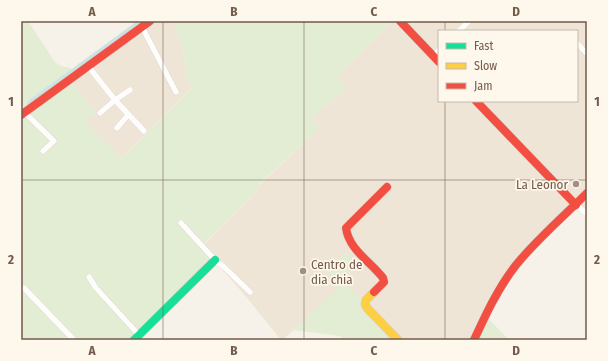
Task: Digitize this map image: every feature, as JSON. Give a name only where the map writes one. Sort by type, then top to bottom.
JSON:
[{"type":"street","points":[[43,151],[54,141],[23,114],[150,21]]},
{"type":"street","points":[[400,21],[436,53]]},
{"type":"street","points":[[461,30],[469,21]]},
{"type":"street","points":[[142,27],[176,92]]},
{"type":"street","points":[[578,44],[587,54]]},
{"type":"street","points":[[88,66],[115,100],[144,131]]},
{"type":"street","points":[[100,113],[130,90]]},
{"type":"street","points":[[477,102],[576,205],[587,214]]},
{"type":"street","points":[[117,128],[128,115]]},
{"type":"street","points":[[387,187],[346,228],[346,233],[349,241],[383,278],[384,282],[366,300],[365,304],[367,308],[398,340]]},
{"type":"street","points":[[474,340],[485,315],[506,279],[529,250],[587,193]]},
{"type":"street","points":[[181,223],[215,260],[250,292]]},
{"type":"street","points":[[90,277],[96,288],[137,338],[215,260]]},
{"type":"street","points":[[24,288],[74,340]]},
{"type":"shaded area","points":[[150,21],[174,21],[184,55],[185,74],[192,88],[122,158],[88,125],[86,119],[96,112],[70,80]]},
{"type":"shaded area","points":[[392,21],[587,21],[587,214],[576,205],[523,257],[474,340],[398,340],[344,283],[283,340],[281,340],[202,246],[256,192],[259,185],[320,128],[312,118],[346,88],[336,77]]},
{"type":"green space","points":[[21,21],[28,21],[55,62],[61,66],[71,68],[70,80],[96,112],[86,119],[88,125],[122,158],[192,88],[185,74],[184,55],[174,21],[392,21],[336,77],[346,88],[312,118],[320,128],[259,184],[256,192],[202,245],[215,260],[134,340],[21,340]]},
{"type":"green space","points":[[347,253],[356,265],[335,281],[326,269]]},
{"type":"green space","points":[[344,282],[398,340],[343,340],[340,336],[294,330]]},
{"type":"green space","points":[[485,315],[509,340],[474,340]]},
{"type":"waterway","points":[[31,103],[143,21]]},
{"type":"traffic: fast","points":[[134,340],[215,260]]},
{"type":"traffic: slow","points":[[374,292],[366,300],[365,304],[367,308],[398,340]]},
{"type":"traffic: jam","points":[[21,115],[150,21]]},
{"type":"traffic: jam","points":[[400,21],[438,61]]},
{"type":"traffic: jam","points":[[477,102],[576,205]]},
{"type":"traffic: jam","points":[[374,292],[384,282],[383,278],[351,243],[346,228],[387,187]]},
{"type":"traffic: jam","points":[[474,340],[498,292],[516,265],[541,237],[587,193]]},
{"type":"place","name":"La Leonor","points":[[576,184]]},
{"type":"place","name":"Centro de dia chia","points":[[303,271]]}]
